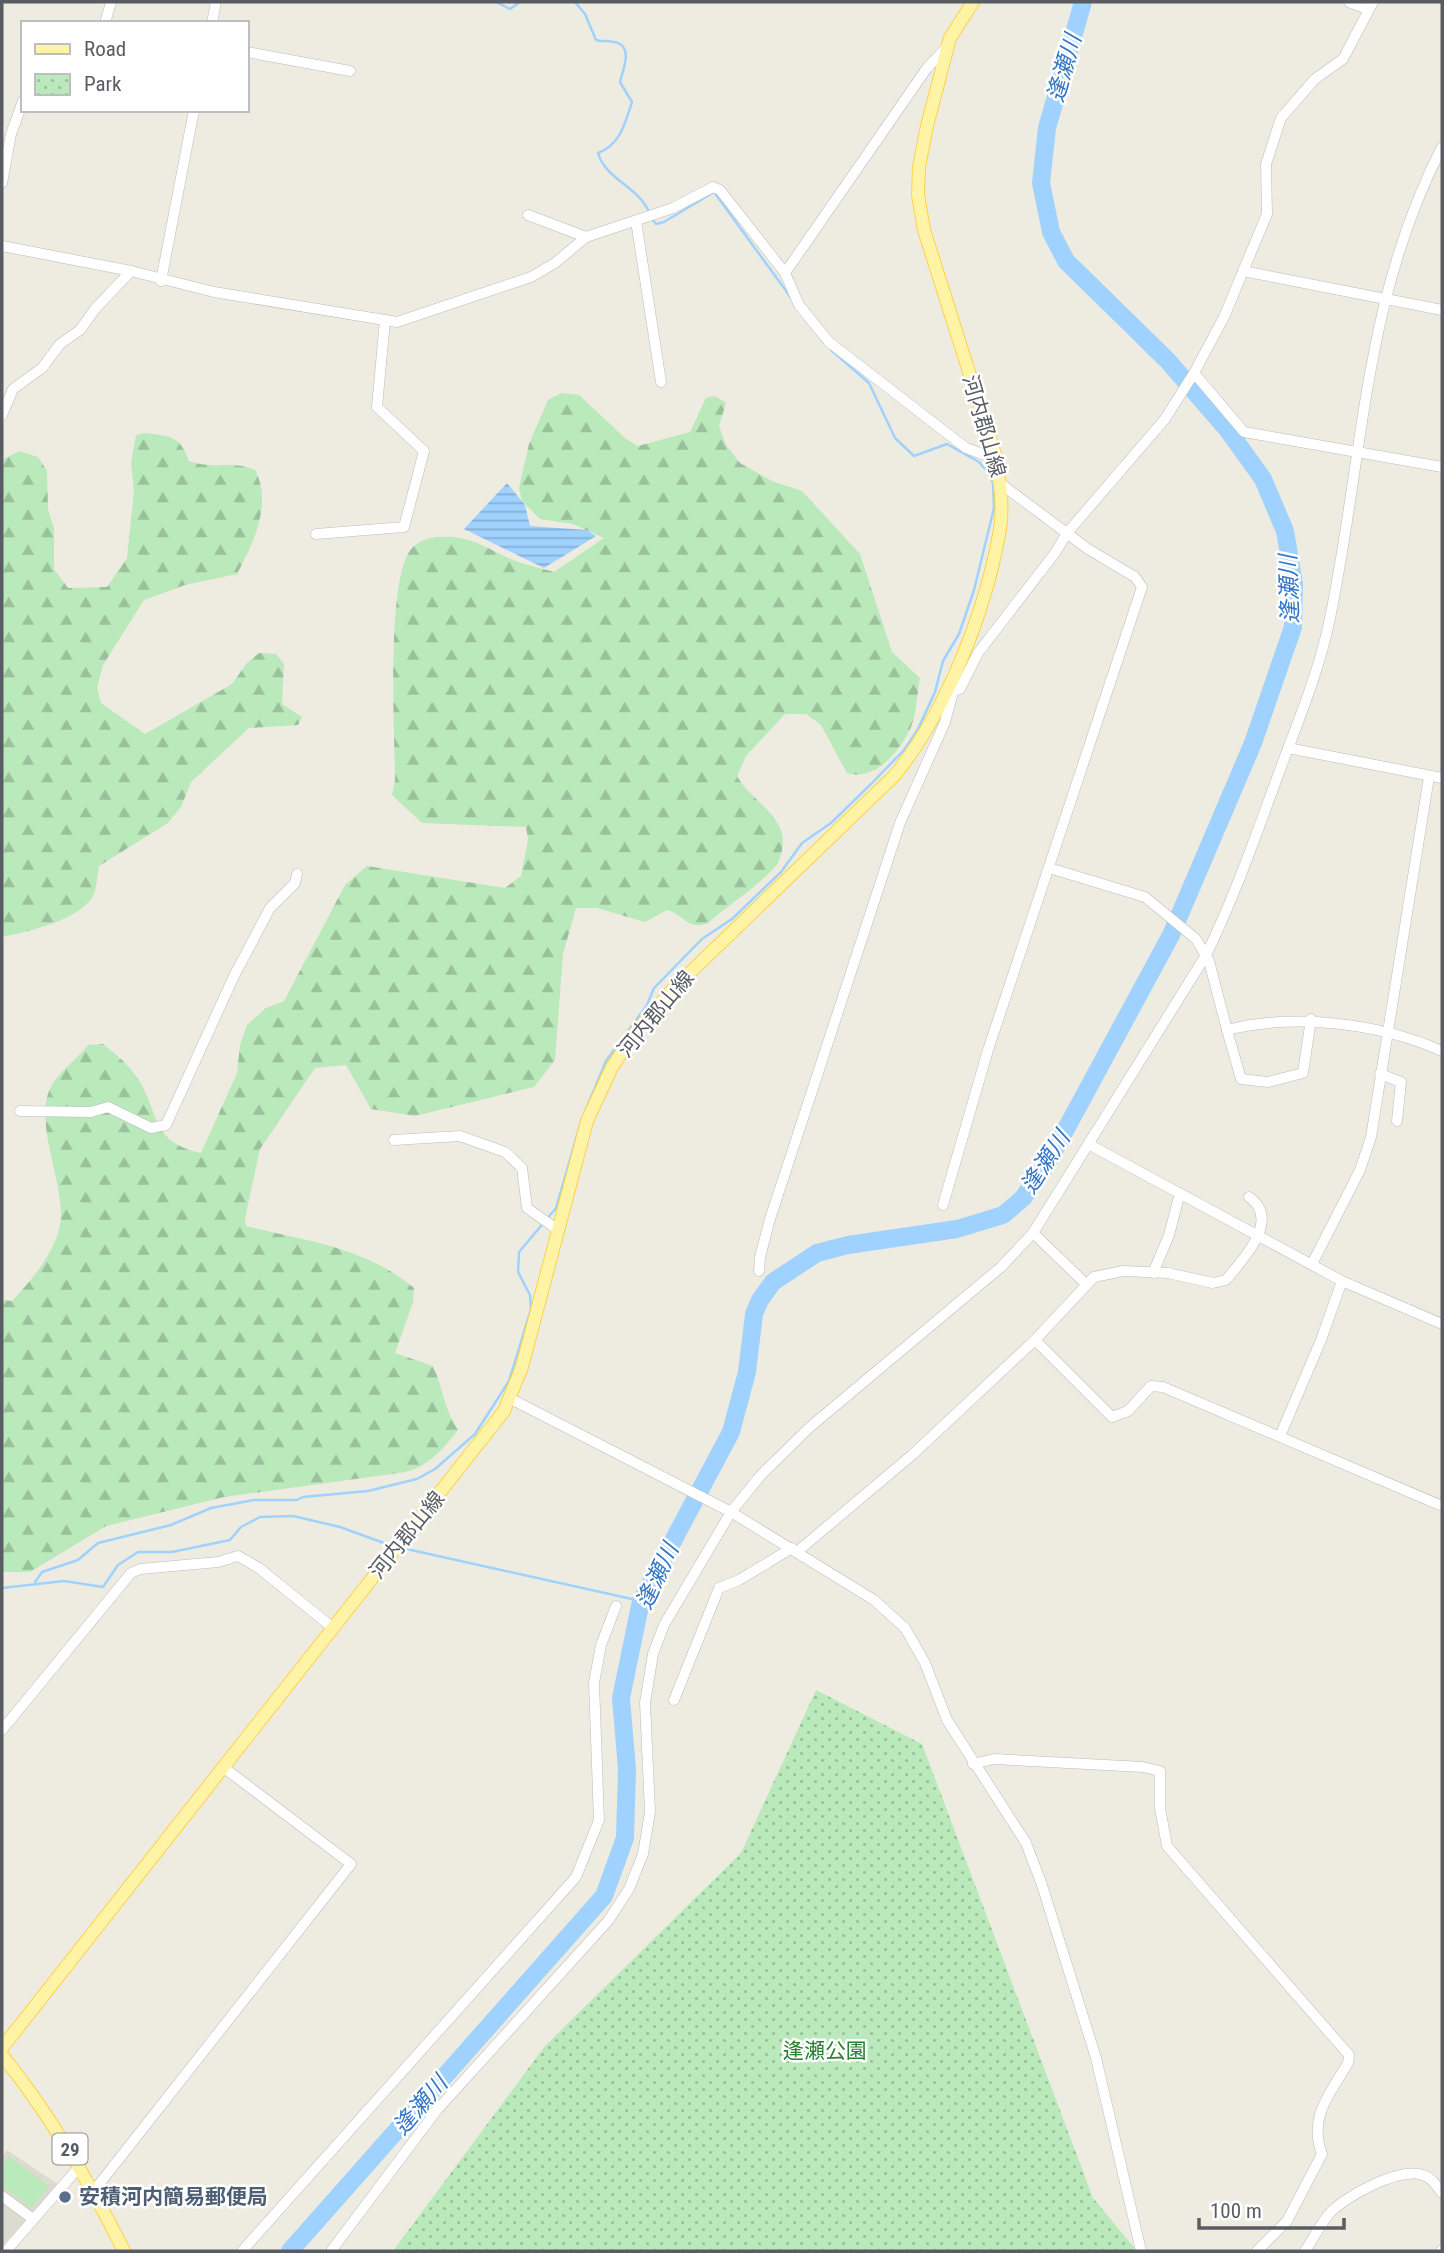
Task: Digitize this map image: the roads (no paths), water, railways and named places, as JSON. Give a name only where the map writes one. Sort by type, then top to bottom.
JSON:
[{"type":"main road","name":"河内郡山線","points":[[2,2048],[493,1427],[511,1399],[522,1367],[587,1121],[612,1067],[635,1033],[672,990],[895,775],[915,751],[949,692],[987,583],[1000,527],[1001,484],[995,454],[924,230],[918,195],[922,154],[946,48],[973,2]]},
{"type":"main road","name":"29","points":[[2,2055],[43,2106],[80,2166],[124,2251]]},
{"type":"street","points":[[106,21],[111,2]]},
{"type":"street","points":[[212,21],[216,2]]},
{"type":"street","points":[[759,1271],[760,1257],[771,1219],[900,823],[945,722],[949,692],[960,689],[978,653],[1055,553],[1067,533],[1172,408],[1194,373],[1224,317],[1267,214],[1266,164],[1281,118],[1315,79],[1343,59],[1356,40],[1370,6],[1349,2]]},
{"type":"street","points":[[785,273],[927,68],[946,48]]},
{"type":"street","points":[[248,52],[350,71]]},
{"type":"street","points":[[2,183],[11,134],[21,106]]},
{"type":"street","points":[[161,281],[194,112]]},
{"type":"street","points":[[331,2251],[437,2110],[608,1920],[629,1889],[643,1854],[650,1812],[645,1703],[653,1654],[664,1625],[728,1510],[810,1427],[1001,1267],[1033,1233],[1206,955],[1223,920],[1288,748],[1330,621],[1383,301],[1399,245],[1442,148]]},
{"type":"street","points":[[2,246],[131,271],[161,281],[385,320],[410,320],[531,277],[555,263],[586,237],[673,208],[713,187],[720,190],[785,273],[799,304],[829,342],[966,448],[985,455],[995,454]]},
{"type":"street","points":[[528,215],[586,237]]},
{"type":"street","points":[[636,221],[661,382]]},
{"type":"street","points":[[2,415],[13,389],[42,368],[60,344],[80,330],[94,309],[131,271]]},
{"type":"street","points":[[1243,271],[1383,301],[1442,310]]},
{"type":"street","points":[[316,534],[404,527],[425,451],[377,407],[385,320]]},
{"type":"street","points":[[1194,373],[1240,431],[1277,440],[1442,467]]},
{"type":"street","points":[[943,1205],[988,1050],[1142,587],[1135,577],[1088,549],[1001,484]]},
{"type":"street","points":[[1288,748],[1442,778]]},
{"type":"street","points":[[1312,1264],[1366,1155],[1429,776]]},
{"type":"street","points":[[1049,868],[1145,897],[1196,939],[1206,955],[1241,1079],[1268,1082],[1303,1073],[1311,1019]]},
{"type":"street","points":[[20,1111],[90,1112],[108,1107],[151,1128],[166,1125],[234,976],[270,908],[295,883],[297,874]]},
{"type":"street","points":[[1227,1030],[1311,1019],[1388,1035],[1442,1051]]},
{"type":"street","points":[[1380,1074],[1401,1082],[1397,1121]]},
{"type":"street","points":[[394,1140],[460,1136],[505,1152],[522,1168],[527,1208],[558,1230]]},
{"type":"street","points":[[1090,1145],[1342,1281],[1442,1324]]},
{"type":"street","points":[[1153,1273],[1169,1235],[1180,1193]]},
{"type":"street","points":[[674,1700],[719,1588],[795,1549],[912,1455],[1035,1340],[1085,1283],[1108,1272],[1153,1273],[1222,1283],[1259,1235],[1259,1209],[1249,1197]]},
{"type":"street","points":[[1033,1233],[1085,1283]]},
{"type":"street","points":[[1280,1436],[1321,1340],[1342,1281]]},
{"type":"street","points":[[1035,1340],[1112,1417],[1128,1411],[1151,1386],[1156,1385],[1442,1506]]},
{"type":"street","points":[[511,1399],[679,1488],[728,1510],[874,1600],[905,1628],[925,1663],[947,1720],[1026,1843],[1042,1885],[1096,2058],[1141,2251]]},
{"type":"street","points":[[2,1730],[131,1573],[141,1569],[218,1562],[238,1556],[259,1568],[333,1628]]},
{"type":"street","points":[[242,2251],[576,1877],[599,1820],[594,1683],[601,1645],[616,1606]]},
{"type":"street","points":[[973,1764],[994,1759],[1143,1767],[1160,1772],[1160,1808],[1167,1846],[1349,2055],[1348,2063],[1321,2107],[1317,2120],[1322,2154],[1287,2221],[1257,2251]]},
{"type":"street","points":[[93,2192],[351,1864],[223,1767]]},
{"type":"street","points":[[6,2251],[80,2166]]},
{"type":"street","points":[[1305,2251],[1329,2214],[1345,2200],[1376,2185],[1404,2174],[1422,2175],[1434,2181],[1442,2193]]},
{"type":"street","points":[[2,2196],[33,2219]]},
{"type":"water","points":[[507,483],[525,505],[530,526],[587,530],[596,536],[544,568],[464,529]]},
{"type":"waterway","points":[[496,2],[510,9],[520,2]]},
{"type":"waterway","points":[[575,2],[585,14],[596,40],[617,43],[624,47],[625,62],[620,82],[632,102],[617,139],[598,153],[608,170],[638,196],[649,212]]},
{"type":"waterway","name":"逢瀬川","points":[[290,2251],[604,1896],[625,1838],[627,1769],[621,1698],[641,1601],[731,1432],[747,1372],[754,1314],[760,1300],[773,1282],[817,1253],[848,1245],[957,1229],[1003,1215],[1023,1198],[1047,1164],[1171,935],[1253,743],[1293,627],[1294,584],[1285,531],[1263,479],[1227,429],[1168,361],[1066,261],[1051,232],[1041,183],[1047,128],[1083,2]]},
{"type":"waterway","points":[[651,218],[656,224],[664,222],[714,192],[824,343]]},
{"type":"waterway","points":[[582,1119],[606,1061],[647,1005],[654,988],[702,939],[732,919],[781,872],[802,843],[831,823],[904,750],[917,731],[935,692],[943,661],[959,634],[974,590],[994,508],[993,483],[987,471],[979,462],[947,444],[914,456],[895,438],[869,383],[831,350]]},
{"type":"waterway","points":[[35,1582],[42,1572],[78,1560],[98,1543],[171,1525],[211,1508],[254,1500],[297,1500],[303,1497],[368,1491],[417,1479],[435,1469],[475,1434],[509,1381],[531,1309],[530,1295],[518,1272],[519,1252],[556,1208],[580,1125]]},
{"type":"waterway","points":[[2,1588],[64,1581],[103,1587],[118,1565],[138,1552],[172,1552],[230,1540],[241,1527],[260,1517],[293,1516],[340,1527],[392,1546]]},
{"type":"waterway","points":[[402,1548],[641,1601]]},
{"type":"place","name":"安積河内簡易郵便局","points":[[65,2197]]},
{"type":"park label","name":"逢瀬公園","points":[[825,2051]]}]
